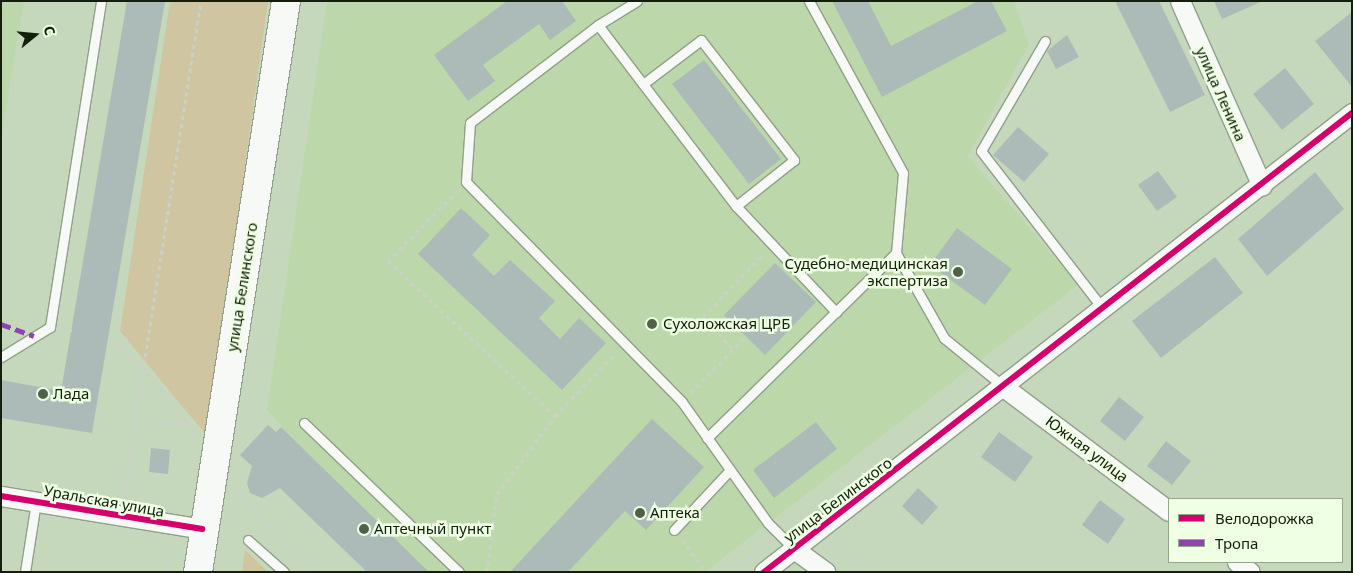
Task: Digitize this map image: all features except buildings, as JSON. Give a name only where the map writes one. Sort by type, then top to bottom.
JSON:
[{"type":"main road","name":"улица Белинского","points":[[198,572],[202,530],[286,1]]},
{"type":"street","name":"улица Ленина","points":[[1180,1],[1262,186]]},
{"type":"street","name":"улица Белинского","points":[[764,572],[1005,388],[1352,113]]},
{"type":"street","name":"Южная улица","points":[[1005,388],[1168,510]]},
{"type":"street","name":"Уральская улица","points":[[1,496],[119,519],[202,530]]},
{"type":"street","points":[[794,549],[826,572]]},
{"type":"street","points":[[1238,563],[1250,572]]},
{"type":"lane","points":[[1,357],[50,327],[101,1]]},
{"type":"lane","points":[[637,1],[598,25],[470,123],[466,182],[626,341],[682,402],[729,471],[794,549]]},
{"type":"lane","points":[[809,1],[903,174],[896,252],[944,338],[1005,388]]},
{"type":"lane","points":[[598,25],[736,206],[836,312]]},
{"type":"lane","points":[[643,84],[701,40],[794,160],[736,206]]},
{"type":"lane","points":[[1045,41],[980,151],[1104,310]]},
{"type":"lane","points":[[707,438],[896,252]]},
{"type":"lane","points":[[304,423],[458,572]]},
{"type":"lane","points":[[674,530],[729,471]]},
{"type":"lane","points":[[25,572],[36,502]]},
{"type":"lane","points":[[248,540],[284,572]]},
{"type":"path","points":[[119,519],[200,1]]},
{"type":"path","points":[[466,182],[388,261],[556,416]]},
{"type":"path","points":[[732,348],[703,318],[773,244]]},
{"type":"path","points":[[682,402],[732,348],[746,336]]},
{"type":"path","points":[[487,572],[498,494],[556,416],[626,341]]},
{"type":"path","points":[[135,420],[190,426]]},
{"type":"path","points":[[674,530],[707,572]]},
{"type":"path","points":[[813,535],[869,572]]},
{"type":"shaded area","points":[[1,1],[24,1],[1,138]]},
{"type":"shaded area","points":[[170,1],[268,1],[207,436],[120,331]]},
{"type":"shaded area","name":"Сухоложская ЦРБ","points":[[327,1],[1014,1],[1029,44],[968,156],[1078,285],[705,572],[367,572],[283,491],[297,443],[267,410]]},
{"type":"shaded area","points":[[245,550],[268,572],[242,572]]},
{"type":"marked path","points":[[1,324],[34,336]]},
{"type":"cycle path","points":[[764,572],[1352,113]]},
{"type":"cycle path","points":[[1,496],[202,529]]},
{"type":"place","name":"Судебно-медицинская экспертиза","points":[[958,272]]},
{"type":"place","name":"Сухоложская ЦРБ","points":[[652,324]]},
{"type":"place","name":"Лада","points":[[43,394]]},
{"type":"place","name":"Аптека","points":[[640,513]]},
{"type":"place","name":"Аптечный пункт","points":[[364,529]]}]
